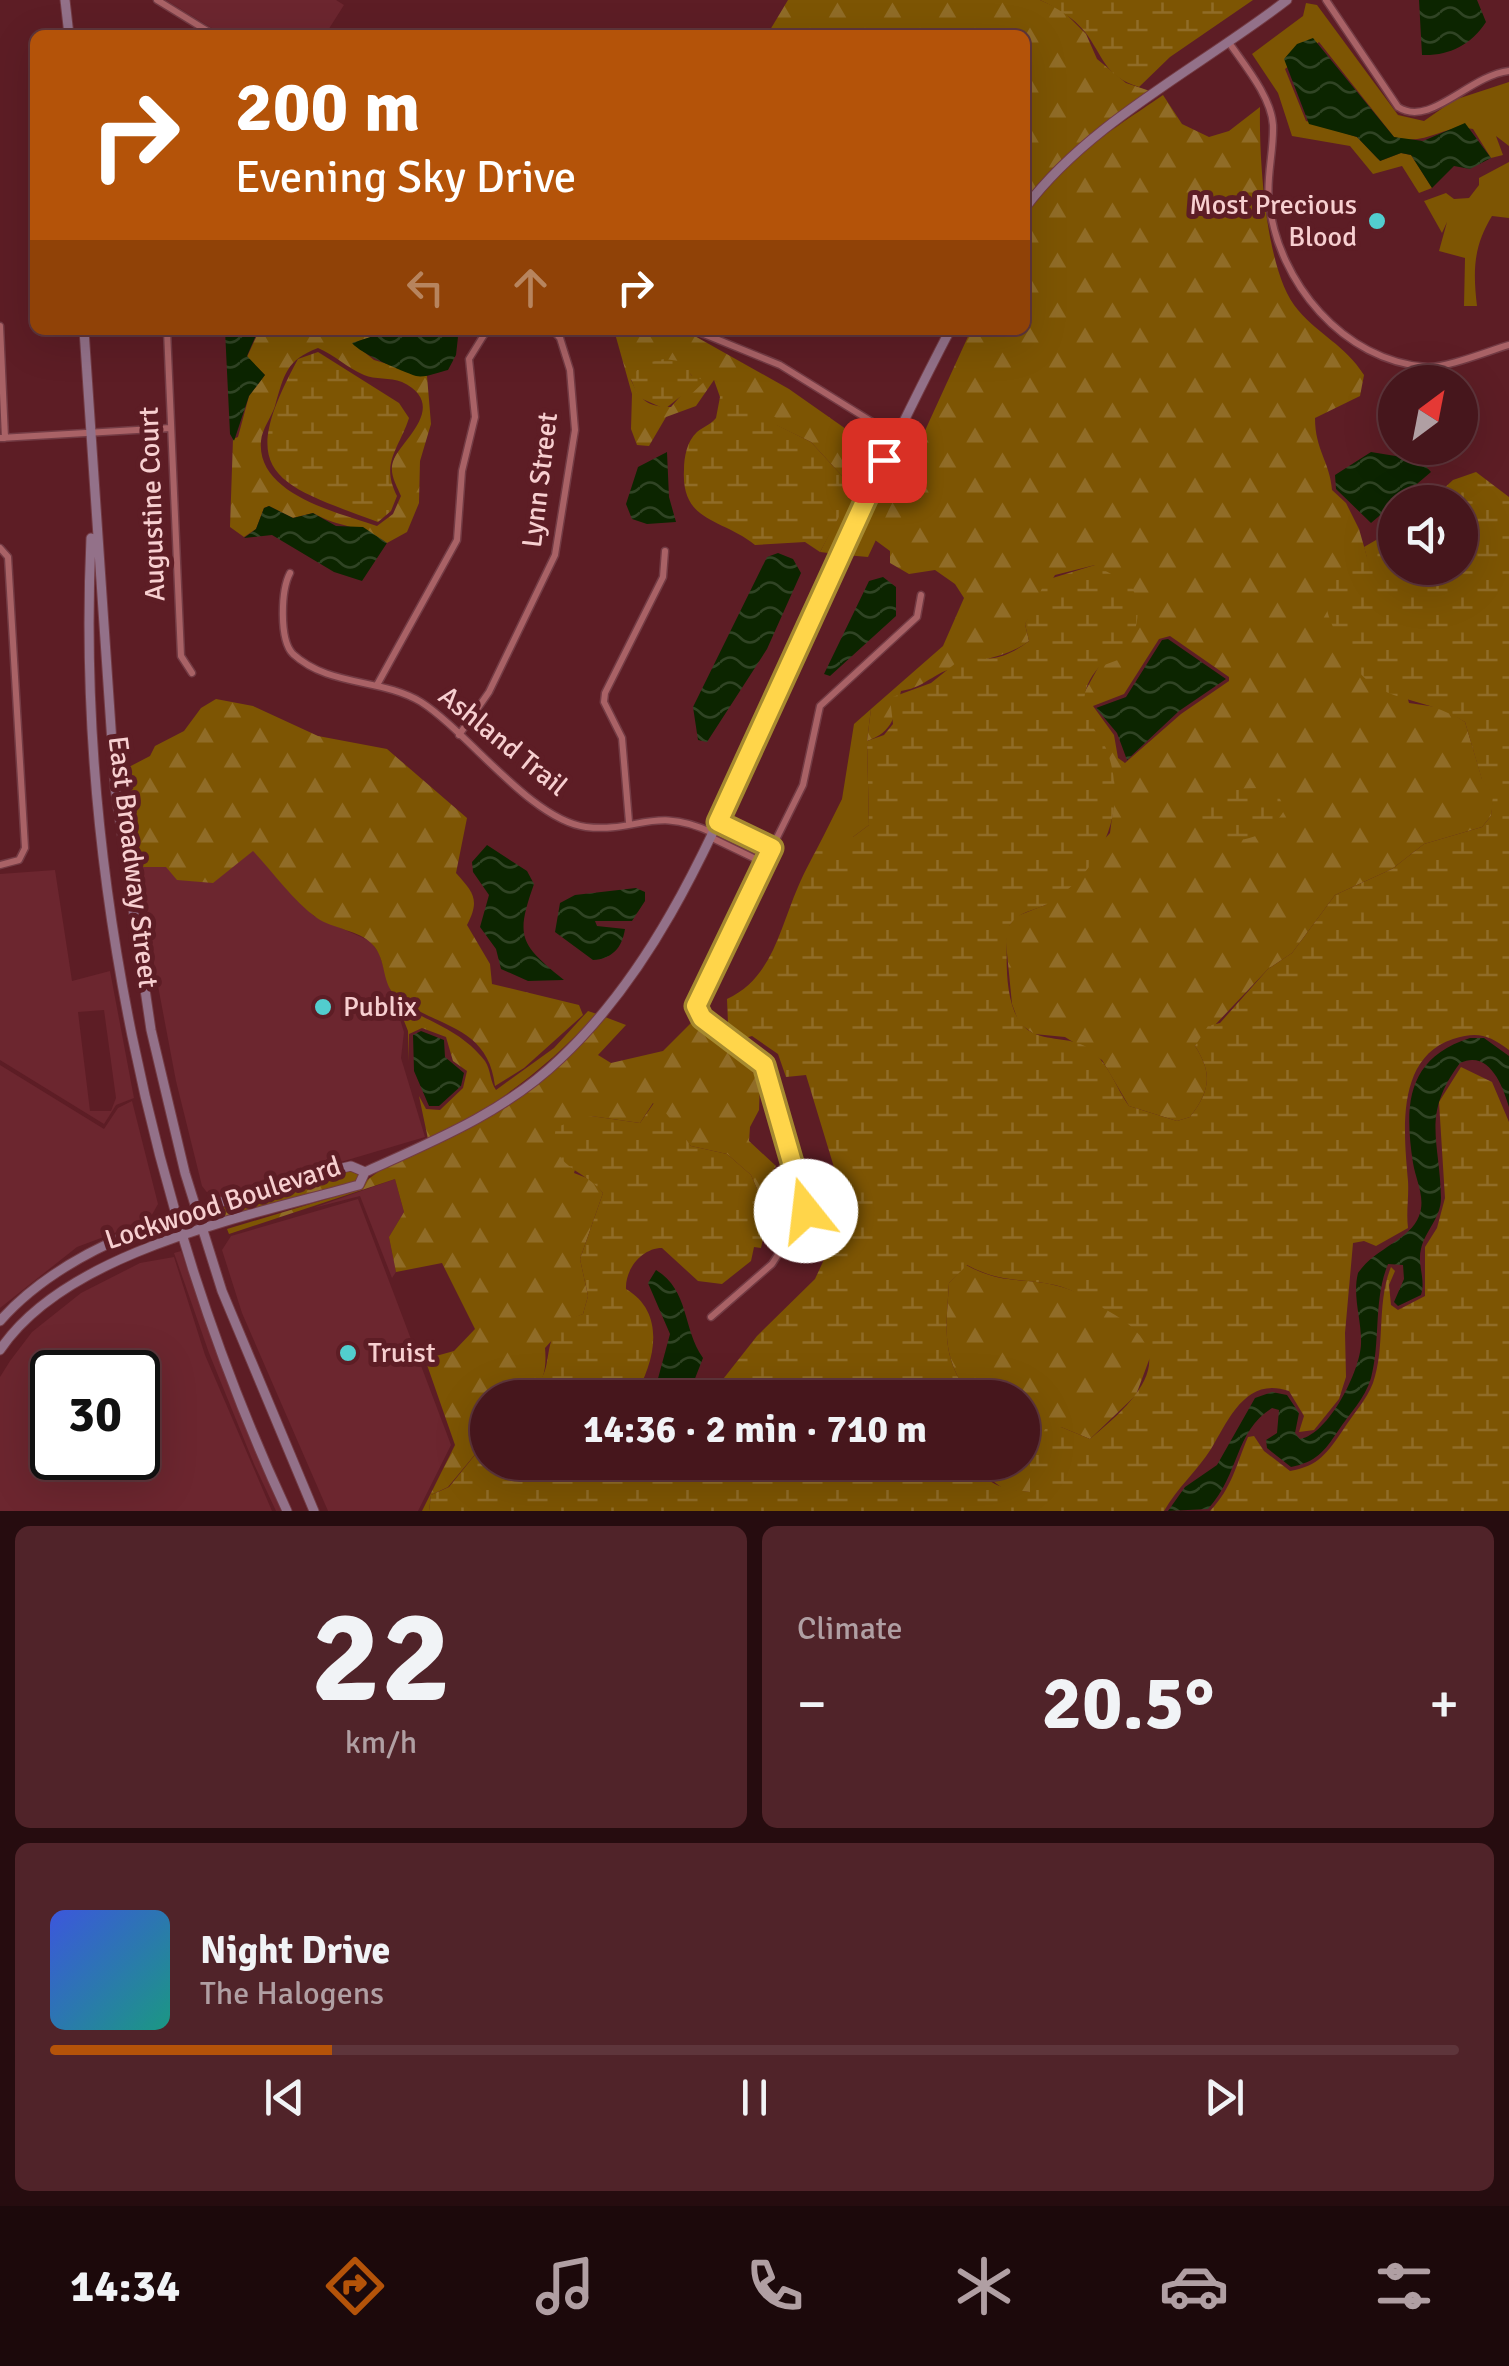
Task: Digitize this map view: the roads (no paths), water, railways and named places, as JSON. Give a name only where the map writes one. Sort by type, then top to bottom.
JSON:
[{"type":"main road","points":[[65,0],[68,30]]},
{"type":"main road","points":[[1030,201],[1048,177],[1088,142],[1287,0]]},
{"type":"main road","name":"East Broadway Street","points":[[84,335],[93,505],[117,802],[142,982],[202,1232],[248,1358],[314,1511]]},
{"type":"main road","name":"Lockwood Boulevard","points":[[1,1345],[64,1286],[121,1257],[359,1185],[365,1172],[451,1134],[512,1098],[559,1060],[610,1007],[652,949],[712,835],[894,436],[947,335]]},
{"type":"main road","name":"East Broadway Street","points":[[93,505],[87,622],[94,739],[125,985],[181,1239],[238,1395],[286,1511]]},
{"type":"main road","points":[[125,985],[142,982]]},
{"type":"main road","name":"Lockwood Boulevard","points":[[0,1321],[52,1274],[82,1256],[196,1212],[338,1169],[351,1166],[365,1172]]},
{"type":"street","points":[[157,0],[206,30]]},
{"type":"street","points":[[1326,0],[1398,107],[1408,113],[1428,112],[1478,78],[1509,71]]},
{"type":"street","points":[[1230,44],[1264,98],[1273,123],[1269,200],[1276,239],[1293,281],[1320,314],[1355,342],[1398,362],[1431,368],[1509,346]]},
{"type":"street","points":[[0,326],[2,438],[171,428]]},
{"type":"street","name":"Augustine Court","points":[[167,335],[181,656],[192,673]]},
{"type":"street","points":[[377,685],[457,540],[462,470],[475,417],[469,359],[484,335]]},
{"type":"street","name":"Lynn Street","points":[[460,735],[490,692],[554,556],[575,430],[570,370],[557,335]]},
{"type":"street","points":[[706,335],[780,365],[894,436]]},
{"type":"street","points":[[0,548],[8,557],[25,848],[19,860],[0,865]]},
{"type":"street","points":[[629,822],[622,738],[604,702],[605,693],[663,577],[665,551]]},
{"type":"street","name":"Ashland Trail","points":[[290,573],[284,639],[290,652],[316,670],[418,700],[531,799],[564,818],[585,827],[681,818],[764,864]]},
{"type":"street","points":[[711,1317],[772,1264],[806,1211],[764,1065],[702,1018],[696,1006],[803,785],[820,706],[917,617],[921,595]]},
{"type":"street","points":[[718,822],[772,848]]},
{"type":"water","points":[[1419,0],[1477,0],[1486,22],[1458,48],[1422,55]]},
{"type":"water","points":[[1313,38],[1394,137],[1423,141],[1465,123],[1491,158],[1470,169],[1454,166],[1432,188],[1411,155],[1401,153],[1380,161],[1357,137],[1309,124],[1284,59],[1297,44]]},
{"type":"water","points":[[225,335],[256,335],[247,356],[265,375],[249,396],[234,441],[230,434]]},
{"type":"water","points":[[377,335],[458,337],[456,355],[448,370],[428,376],[416,376],[392,366],[352,343]]},
{"type":"water","points":[[667,452],[669,497],[676,522],[647,524],[632,519],[626,504],[638,467]]},
{"type":"water","points":[[1371,452],[1378,453],[1378,465],[1425,465],[1431,472],[1416,485],[1378,485],[1378,517],[1371,523],[1336,489],[1335,475]]},
{"type":"water","points":[[269,506],[293,518],[313,513],[336,526],[363,527],[387,543],[362,581],[334,572],[272,535],[244,538],[256,529],[264,508]]},
{"type":"water","points":[[778,553],[793,559],[801,573],[767,649],[707,742],[698,740],[693,707],[767,557]]},
{"type":"water","points":[[883,577],[896,587],[896,616],[830,676],[824,674],[869,581]]},
{"type":"water","points":[[1168,639],[1226,679],[1179,711],[1127,760],[1117,733],[1096,708],[1126,697],[1162,640]]},
{"type":"water","points":[[487,845],[527,871],[534,884],[524,917],[525,939],[564,980],[528,981],[501,969],[496,949],[480,927],[489,895],[473,872],[472,862]]},
{"type":"water","points":[[636,888],[645,892],[645,901],[632,921],[595,921],[597,926],[625,929],[619,947],[611,955],[593,960],[555,932],[560,903],[575,895]]},
{"type":"water","points":[[421,1031],[444,1040],[445,1057],[464,1073],[461,1086],[439,1106],[429,1106],[414,1071],[413,1035]]},
{"type":"water","points":[[1470,1038],[1484,1038],[1509,1056],[1509,1107],[1493,1072],[1479,1061],[1460,1063],[1448,1081],[1440,1098],[1435,1128],[1441,1198],[1421,1249],[1421,1295],[1398,1306],[1394,1302],[1404,1279],[1403,1265],[1388,1264],[1380,1292],[1374,1364],[1361,1400],[1324,1450],[1291,1467],[1267,1448],[1266,1440],[1277,1433],[1279,1410],[1272,1408],[1250,1429],[1226,1482],[1208,1509],[1168,1511],[1185,1487],[1217,1465],[1255,1398],[1272,1392],[1287,1395],[1299,1413],[1295,1433],[1300,1439],[1322,1426],[1341,1400],[1355,1370],[1361,1344],[1358,1273],[1408,1232],[1421,1209],[1410,1142],[1414,1086],[1433,1058]]},
{"type":"water","points":[[656,1270],[675,1288],[703,1358],[694,1380],[658,1380],[670,1334],[648,1283]]},
{"type":"place","name":"Most Precious Blood","points":[[1377,221]]},
{"type":"place","name":"Publix","points":[[323,1007]]},
{"type":"place","name":"Truist","points":[[348,1353]]}]
